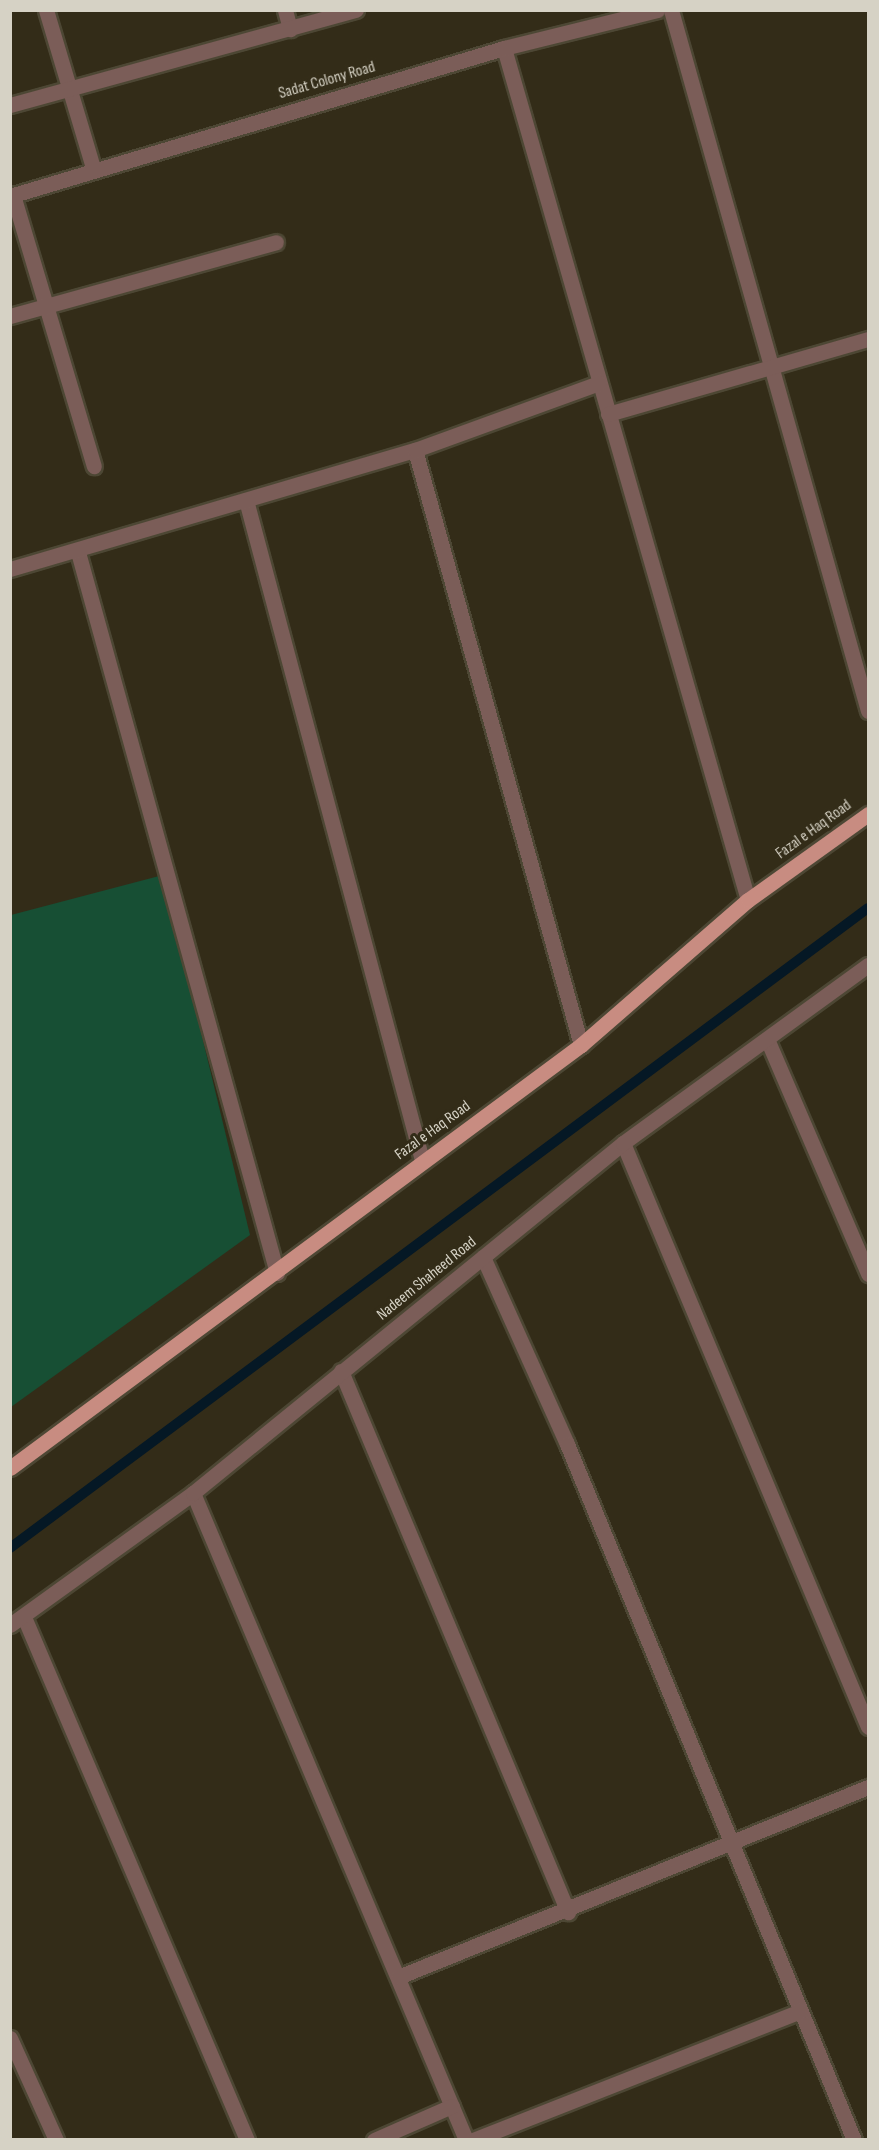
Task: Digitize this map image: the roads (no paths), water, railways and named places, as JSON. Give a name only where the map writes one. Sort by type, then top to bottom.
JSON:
[{"type":"main road","name":"Fazal e Haq Road","points":[[10,1468],[278,1273],[422,1160],[581,1046],[748,900],[868,814]]},
{"type":"street","points":[[46,10],[93,168]]},
{"type":"street","points":[[285,10],[290,29]]},
{"type":"street","points":[[10,105],[356,10]]},
{"type":"street","name":"Sadat Colony Road","points":[[12,196],[93,168],[504,48],[657,10]]},
{"type":"street","points":[[671,10],[868,711]]},
{"type":"street","points":[[504,48],[748,900]]},
{"type":"street","points":[[12,196],[94,466]]},
{"type":"street","points":[[10,316],[276,242]]},
{"type":"street","points":[[608,414],[771,363],[868,339]]},
{"type":"street","points":[[10,570],[78,552],[415,450],[600,382]]},
{"type":"street","points":[[415,450],[581,1046]]},
{"type":"street","points":[[246,500],[422,1160]]},
{"type":"street","points":[[78,552],[278,1273]]},
{"type":"street","name":"Nadeem Shaheed Road","points":[[17,1621],[193,1493],[623,1143],[868,965]]},
{"type":"street","points":[[767,1039],[868,1274]]},
{"type":"street","points":[[623,1143],[868,1727]]},
{"type":"street","points":[[483,1257],[567,1444],[854,2139]]},
{"type":"street","points":[[341,1371],[568,1912]]},
{"type":"street","points":[[193,1493],[466,2139]]},
{"type":"street","points":[[17,1621],[248,2139]]},
{"type":"street","points":[[398,1977],[568,1912],[868,1787]]},
{"type":"street","points":[[473,2139],[801,2011]]},
{"type":"street","points":[[10,2038],[56,2139]]},
{"type":"street","points":[[374,2139],[452,2106]]},
{"type":"waterway","points":[[10,1548],[868,908]]}]
